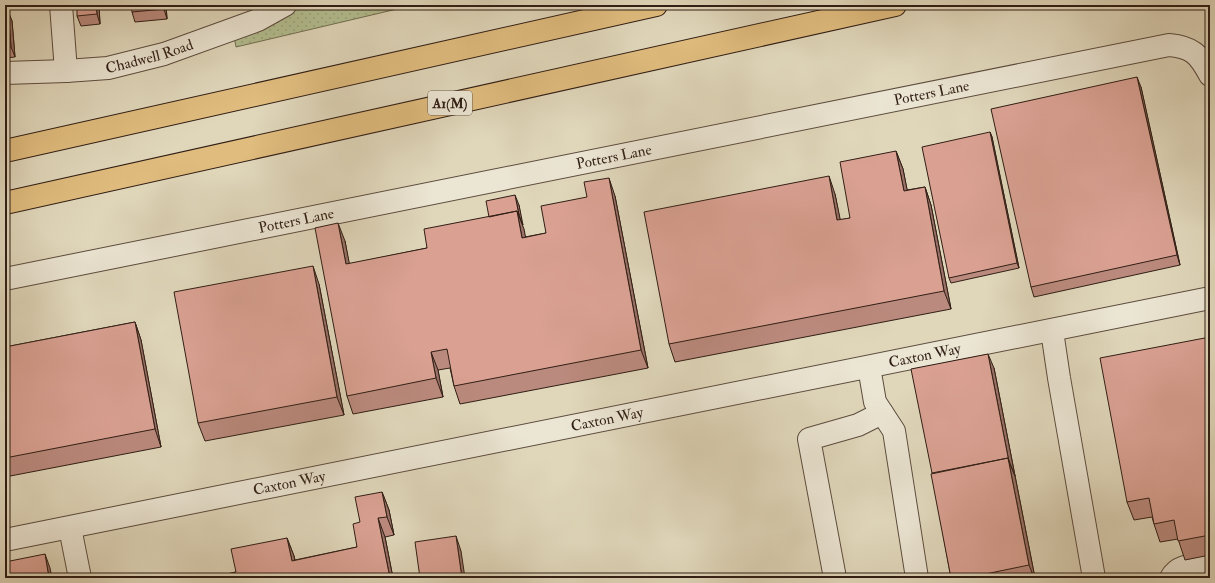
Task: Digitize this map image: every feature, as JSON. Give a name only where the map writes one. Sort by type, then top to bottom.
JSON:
[{"type":"highway","points":[[5,151],[656,5]]},
{"type":"highway","name":"A1(M)","points":[[5,203],[895,5]]},
{"type":"street","points":[[61,5],[66,71]]},
{"type":"street","name":"Chadwell Road","points":[[5,73],[108,68],[164,54],[258,20],[285,5]]},
{"type":"street","name":"Potters Lane","points":[[5,279],[1169,45],[1182,46],[1191,50],[1203,50],[1205,65],[1210,75]]},
{"type":"street","name":"Caxton Way","points":[[5,540],[1052,331],[1210,298]]},
{"type":"street","points":[[1052,331],[1094,578]]},
{"type":"street","points":[[869,367],[875,402],[894,431],[917,578]]},
{"type":"street","points":[[834,578],[809,439],[858,425],[882,413]]},
{"type":"street","points":[[70,528],[80,578]]},
{"type":"street","points":[[1171,578],[1173,574],[1181,568],[1210,563]]},
{"type":"green space","points":[[295,5],[414,5],[236,47],[234,36]]},
{"type":"building","points":[[77,5],[96,5],[97,14],[77,16]]},
{"type":"building","points":[[131,5],[163,5],[164,9],[132,12]]},
{"type":"building","points":[[5,11],[8,11],[11,47],[5,48]]},
{"type":"building","points":[[1137,77],[1177,255],[1031,287],[991,109]]},
{"type":"building","points":[[990,132],[1017,263],[949,278],[922,147]]},
{"type":"building","points":[[896,151],[904,191],[925,187],[944,291],[669,344],[644,212],[829,176],[837,220],[850,218],[840,162]]},
{"type":"building","points":[[609,178],[641,350],[454,386],[447,349],[431,352],[436,378],[347,396],[315,228],[338,223],[346,264],[427,248],[424,229],[517,211],[522,238],[546,233],[541,206],[587,197],[584,182]]},
{"type":"building","points":[[515,195],[519,215],[517,211],[489,217],[486,201]]},
{"type":"building","points":[[313,266],[337,397],[198,423],[174,292]]},
{"type":"building","points":[[135,322],[155,429],[5,458],[5,347]]},
{"type":"building","points":[[1210,337],[1210,535],[1178,541],[1174,520],[1154,524],[1149,498],[1127,502],[1100,358]]},
{"type":"building","points":[[988,354],[1009,462],[1008,458],[932,473],[911,369]]},
{"type":"building","points":[[1008,458],[1029,565],[966,578],[951,578],[931,474]]},
{"type":"building","points":[[382,492],[387,517],[378,518],[390,578],[209,578],[236,572],[231,549],[287,538],[292,561],[357,547],[353,524],[360,522],[355,497]]},
{"type":"building","points":[[456,536],[462,578],[420,578],[415,542]]},
{"type":"building","points":[[45,554],[49,578],[5,578],[5,562]]}]
